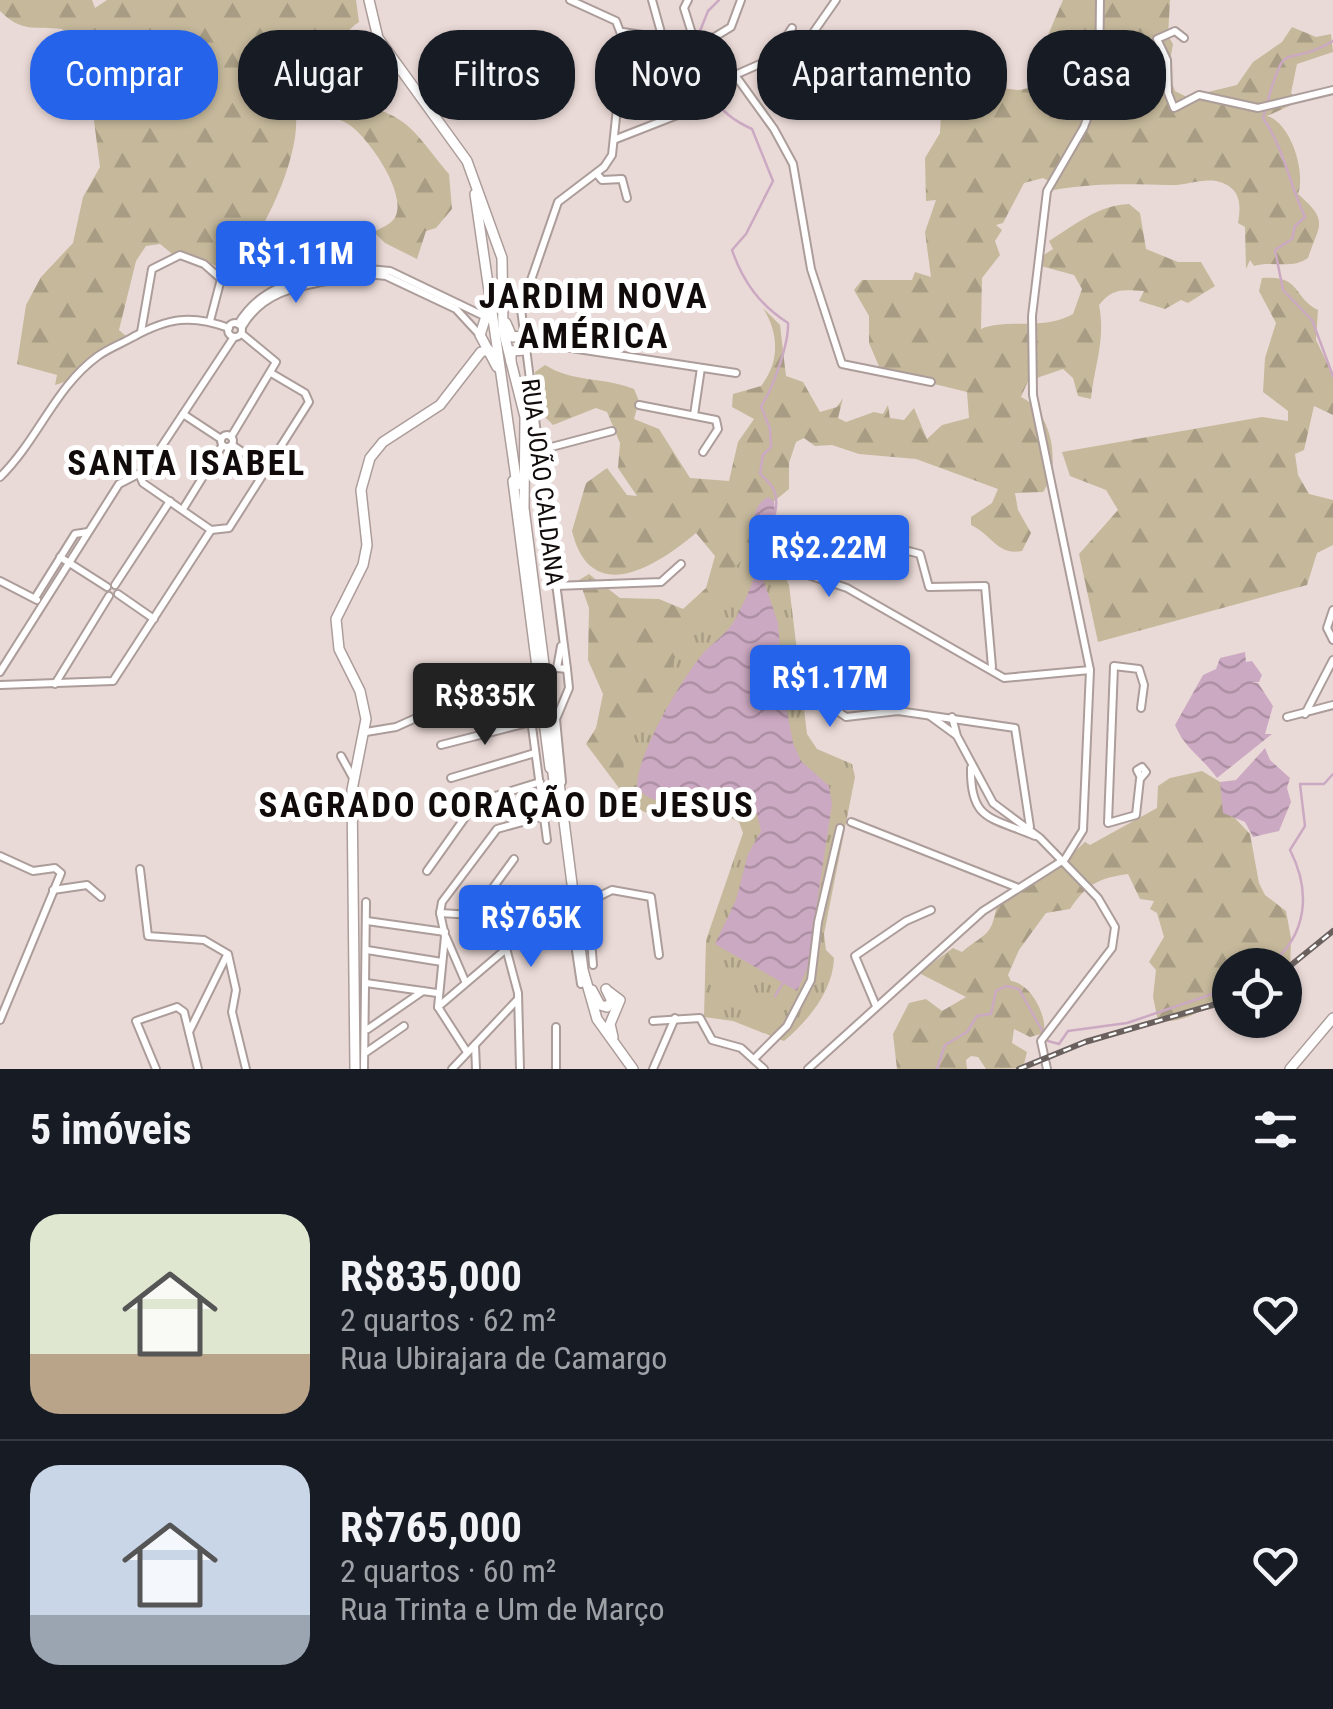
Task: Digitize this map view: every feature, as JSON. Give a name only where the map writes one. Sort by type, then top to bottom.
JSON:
[{"type":"main road","points":[[366,0],[378,38],[448,130],[474,175],[501,250],[509,334],[525,342]]},
{"type":"main road","points":[[366,0],[367,26],[376,46],[440,128],[474,188],[491,302],[475,362]]},
{"type":"main road","points":[[480,335],[489,350],[500,389],[507,414],[518,418],[520,404],[502,330],[501,264],[488,263],[491,302],[500,389],[542,726],[551,777]]},
{"type":"main road","points":[[525,342],[511,351],[511,374],[526,417],[522,493],[578,928],[592,1007],[608,1039],[633,1069]]},
{"type":"main road","points":[[358,1060],[352,776],[366,732],[363,700],[342,658],[335,628],[340,606],[364,565],[367,546],[362,479],[374,451],[440,405],[482,350],[489,350]]},
{"type":"main road","points":[[500,389],[581,984],[596,1027],[633,1069]]},
{"type":"main road","points":[[578,928],[594,997],[603,1007],[612,1001],[606,990],[618,998],[610,1032],[633,1069]]},
{"type":"main road","points":[[1290,1069],[1333,1018]]},
{"type":"street","points":[[570,0],[610,17],[621,30]]},
{"type":"street","points":[[652,0],[661,30]]},
{"type":"street","points":[[688,0],[684,8],[691,30]]},
{"type":"street","points":[[726,30],[731,27],[741,0]]},
{"type":"street","points":[[815,30],[836,0]]},
{"type":"street","points":[[808,1069],[983,911],[1072,852],[1083,830],[1090,670],[1033,394],[1031,358],[1044,203],[1096,97],[1100,0]]},
{"type":"street","points":[[1184,38],[1176,31],[1157,39],[1167,60],[1168,94],[1174,108],[1199,94],[1258,108],[1333,90]]},
{"type":"street","points":[[737,78],[793,164],[811,270],[839,360],[849,368],[932,382]]},
{"type":"street","name":"RUA JOÃO CALDANA","points":[[561,800],[556,719],[568,688],[567,669],[525,342],[524,298],[549,222],[563,196],[609,161],[617,120]]},
{"type":"street","points":[[616,139],[665,120]]},
{"type":"street","points":[[596,174],[602,180],[622,178],[627,198]]},
{"type":"street","points":[[141,333],[152,268],[172,257],[193,258],[221,278],[210,320]]},
{"type":"street","points":[[480,335],[456,309],[386,276],[366,272],[390,272],[487,317]]},
{"type":"street","points":[[38,600],[70,564],[121,482],[139,474],[239,331],[270,296],[343,275]]},
{"type":"street","points":[[0,476],[23,453],[54,402],[95,358],[171,319],[210,320],[239,331],[274,358],[271,373],[231,441]]},
{"type":"street","points":[[525,342],[736,373]]},
{"type":"street","points":[[694,415],[701,368]]},
{"type":"street","points":[[139,474],[143,482],[211,530],[225,531],[309,402],[305,393],[271,373]]},
{"type":"street","points":[[639,406],[716,420],[718,429],[703,452]]},
{"type":"street","points":[[183,414],[222,442],[231,441],[267,468]]},
{"type":"street","points":[[540,450],[612,432]]},
{"type":"street","points":[[183,510],[222,442]]},
{"type":"street","points":[[55,684],[170,501]]},
{"type":"street","points":[[0,685],[110,683],[211,530]]},
{"type":"street","points":[[0,672],[60,557],[75,534],[88,532]]},
{"type":"street","points":[[850,536],[920,554],[929,587],[985,586],[992,668]]},
{"type":"street","points":[[60,557],[154,619]]},
{"type":"street","points":[[555,586],[666,581],[681,564]]},
{"type":"street","points":[[808,576],[847,588],[1010,680],[1090,670]]},
{"type":"street","points":[[0,580],[38,600]]},
{"type":"street","points":[[1333,610],[1327,628],[1333,640]]},
{"type":"street","points":[[1305,714],[1333,660]]},
{"type":"street","points":[[1140,776],[1137,813],[1113,824],[1106,820],[1114,666],[1139,670],[1144,685],[1141,708]]},
{"type":"street","points":[[538,693],[531,722],[547,840]]},
{"type":"street","points":[[819,698],[846,717],[883,712],[926,714],[1014,728],[1030,828]]},
{"type":"street","points":[[1287,717],[1333,704]]},
{"type":"street","points":[[926,714],[957,736]]},
{"type":"street","points":[[952,717],[957,736],[993,803],[1030,828],[1110,914],[1116,938],[1044,1036],[1047,1069]]},
{"type":"street","points":[[366,732],[396,727],[416,718]]},
{"type":"street","points":[[442,745],[538,720],[542,726]]},
{"type":"street","points":[[451,778],[536,753]]},
{"type":"street","points":[[341,756],[352,776]]},
{"type":"street","points":[[972,761],[972,800],[977,810],[1040,838]]},
{"type":"street","points":[[1087,773],[1106,773]]},
{"type":"street","points":[[427,871],[476,802],[540,782]]},
{"type":"street","points":[[465,982],[445,934],[442,903],[497,829],[544,816]]},
{"type":"street","points":[[851,822],[1017,887]]},
{"type":"street","points":[[756,1058],[787,1026],[811,980],[820,912],[840,828]]},
{"type":"street","points":[[0,856],[34,871],[59,869],[0,1020]]},
{"type":"street","points":[[440,912],[473,916],[514,859]]},
{"type":"street","points":[[140,869],[148,936],[204,940],[228,954],[236,984],[232,1012],[246,1069]]},
{"type":"street","points":[[53,890],[87,885],[101,896]]},
{"type":"street","points":[[593,964],[588,902],[612,890],[651,897],[659,956]]},
{"type":"street","points":[[366,902],[367,1030]]},
{"type":"street","points":[[438,1007],[534,927],[559,918],[570,903]]},
{"type":"street","points":[[876,1006],[854,956],[906,921],[932,910]]},
{"type":"street","points":[[559,918],[572,922],[581,984]]},
{"type":"street","points":[[366,921],[445,934]]},
{"type":"street","points":[[445,934],[438,1007],[467,1052]]},
{"type":"street","points":[[506,948],[518,999],[520,1069]]},
{"type":"street","points":[[367,950],[442,962]]},
{"type":"street","points":[[189,1032],[228,954]]},
{"type":"street","points":[[366,983],[437,993]]},
{"type":"street","points":[[360,1041],[367,1030],[423,990]]},
{"type":"street","points":[[452,1069],[518,999]]},
{"type":"street","points":[[156,1069],[137,1029],[138,1019],[178,1006],[198,1069]]},
{"type":"street","points":[[653,1068],[675,1018]]},
{"type":"street","points":[[652,1021],[700,1018],[712,1040],[756,1058],[764,1069]]},
{"type":"street","points":[[364,1069],[358,1060],[404,1026]]},
{"type":"street","points":[[556,1026],[556,1069]]},
{"type":"street","points":[[476,1044],[476,1069]]},
{"type":"green space","points":[[0,0],[92,0],[95,8],[107,0],[356,0],[359,22],[350,30],[238,30],[238,120],[296,120],[293,149],[265,222],[247,249],[231,254],[231,273],[193,255],[176,257],[160,244],[146,246],[136,261],[119,330],[127,337],[71,380],[55,385],[57,375],[17,364],[26,305],[41,277],[73,243],[83,197],[100,167],[94,120],[218,120],[218,30],[63,30],[15,23],[0,11]]},
{"type":"green space","points":[[1063,0],[1170,0],[1168,36],[1173,44],[1168,72],[1175,91],[1187,97],[1237,85],[1253,62],[1282,42],[1292,27],[1316,37],[1331,34],[1333,52],[1297,64],[1291,93],[1300,101],[1267,116],[1276,120],[1289,138],[1298,161],[1298,194],[1318,218],[1308,258],[1302,262],[1254,266],[1250,260],[1246,269],[1245,227],[1238,223],[1238,199],[1223,183],[1097,185],[1053,190],[1053,183],[1043,178],[1024,183],[1003,223],[996,225],[1002,230],[995,241],[1000,255],[982,278],[981,329],[1050,322],[1073,314],[1082,289],[1074,275],[1037,265],[1036,260],[1053,249],[1049,241],[1087,217],[1118,205],[1129,204],[1140,213],[1146,249],[1178,262],[1201,262],[1215,286],[1188,303],[1181,300],[1165,309],[1139,301],[1144,291],[1119,291],[1104,299],[1099,305],[1100,341],[1091,399],[1078,396],[1073,378],[1063,369],[1028,381],[1021,397],[1032,404],[1047,426],[1053,454],[1049,481],[1043,492],[1015,493],[1018,510],[1031,533],[1022,551],[1001,547],[971,525],[971,517],[992,503],[998,489],[916,459],[859,454],[832,445],[815,446],[804,438],[796,442],[789,463],[789,489],[750,521],[756,542],[751,563],[628,800],[586,744],[596,728],[603,694],[588,660],[589,608],[579,580],[589,574],[620,598],[659,599],[683,609],[706,588],[715,556],[696,533],[645,567],[610,574],[594,569],[581,555],[572,531],[586,483],[607,468],[627,495],[637,496],[618,468],[620,443],[607,412],[596,408],[553,425],[539,411],[535,372],[545,365],[566,375],[634,389],[639,401],[634,419],[659,429],[690,478],[729,481],[738,442],[754,419],[732,407],[733,394],[761,386],[774,357],[772,327],[763,308],[780,325],[786,376],[803,382],[820,412],[837,407],[843,398],[838,418],[846,422],[874,412],[883,414],[888,405],[890,418],[904,420],[914,408],[927,439],[942,425],[969,418],[967,392],[881,371],[869,343],[869,316],[854,290],[862,280],[912,280],[915,272],[931,277],[925,232],[936,200],[926,201],[925,158],[940,133],[941,120],[1007,120],[1007,89],[1027,88],[1027,120],[1166,120],[1166,30],[1050,30]]},
{"type":"green space","points":[[398,119],[422,140],[449,174],[452,209],[436,228],[426,231],[417,259],[385,243],[374,232],[394,219],[397,209],[392,182],[376,154],[342,121]]},
{"type":"green space","points":[[1262,278],[1290,283],[1318,310],[1316,340],[1333,375],[1333,415],[1314,406],[1304,450],[1295,454],[1298,475],[1309,494],[1333,500],[1333,545],[1317,553],[1307,585],[1098,642],[1079,554],[1118,510],[1106,490],[1070,476],[1062,452],[1262,417],[1288,421],[1288,411],[1263,392],[1265,358],[1276,323],[1259,291]]},
{"type":"green space","points":[[748,554],[776,561],[789,585],[807,734],[817,749],[852,764],[855,777],[824,934],[826,950],[834,958],[833,970],[818,1004],[784,1041],[733,1021],[704,1017],[706,940],[743,833],[739,822],[729,817],[662,816],[626,802],[623,756],[673,664],[681,637],[714,609],[735,567]]},
{"type":"green space","points":[[1202,771],[1225,785],[1233,816],[1250,834],[1259,883],[1265,895],[1286,911],[1291,948],[1212,948],[1212,1002],[1186,1017],[1158,1021],[1153,997],[1156,970],[1149,962],[1164,937],[1157,913],[1150,909],[1154,901],[1140,899],[1128,874],[1109,878],[1087,888],[1070,909],[1046,913],[1019,950],[1008,975],[1031,993],[1044,1025],[1044,1033],[1030,1037],[1014,1029],[1012,1043],[1027,1052],[1023,1068],[986,1069],[978,1057],[971,1056],[966,1060],[967,1069],[897,1069],[893,1034],[909,1003],[926,999],[942,1011],[966,997],[919,973],[953,948],[962,952],[982,937],[993,923],[997,904],[1056,869],[1085,842],[1090,845],[1157,808],[1158,786],[1170,778]]},
{"type":"water","points":[[768,497],[774,501],[776,520],[763,579],[778,623],[783,690],[793,743],[801,761],[829,786],[832,804],[807,969],[797,991],[715,944],[736,900],[748,854],[761,831],[757,814],[744,804],[729,800],[663,802],[637,787],[651,738],[671,701],[700,657],[732,624],[749,592],[755,567],[753,522],[760,503]]},
{"type":"water","points":[[1245,652],[1246,662],[1252,661],[1262,675],[1259,682],[1251,682],[1258,683],[1273,706],[1265,734],[1272,734],[1217,778],[1175,725],[1203,675],[1216,669],[1220,658]]},
{"type":"water","points":[[1265,748],[1270,760],[1290,778],[1287,788],[1291,802],[1279,831],[1253,837],[1245,822],[1223,813],[1220,782],[1236,780]]},
{"type":"waterway","points":[[700,30],[708,11],[719,0]]},
{"type":"waterway","points":[[1267,103],[1283,61],[1333,41]]},
{"type":"waterway","points":[[1265,111],[1263,118],[1305,217],[1295,226],[1292,239],[1275,250],[1283,290],[1312,320],[1333,376]]},
{"type":"waterway","points":[[736,120],[752,129],[773,181],[746,234],[732,250],[754,292],[788,323],[779,366],[761,406],[770,429],[771,447],[763,455],[760,474],[774,491],[775,513]]},
{"type":"waterway","points":[[1286,948],[1299,926],[1302,911],[1301,881],[1290,850],[1305,826],[1300,784],[1324,784],[1333,774]]},
{"type":"waterway","points":[[775,996],[784,981]]},
{"type":"waterway","points":[[937,1069],[945,1045],[967,1032],[977,1016],[991,1014],[996,991],[1006,986],[1019,989],[1048,1041],[1059,1044],[1068,1031],[1127,1023],[1212,994]]},
{"type":"tunnel","points":[[341,273],[369,269]]},
{"type":"tunnel","points":[[342,278],[367,274]]},
{"type":"railway","points":[[1302,956],[1333,931]]},
{"type":"railway","points":[[1019,1069],[1085,1042],[1212,1005]]},
{"type":"district","name":"JARDIM NOVA AMÉRICA","points":[[594,316]]},
{"type":"district","name":"SANTA ISABEL","points":[[187,463]]},
{"type":"district","name":"SAGRADO CORAÇÃO DE JESUS","points":[[507,805]]}]
